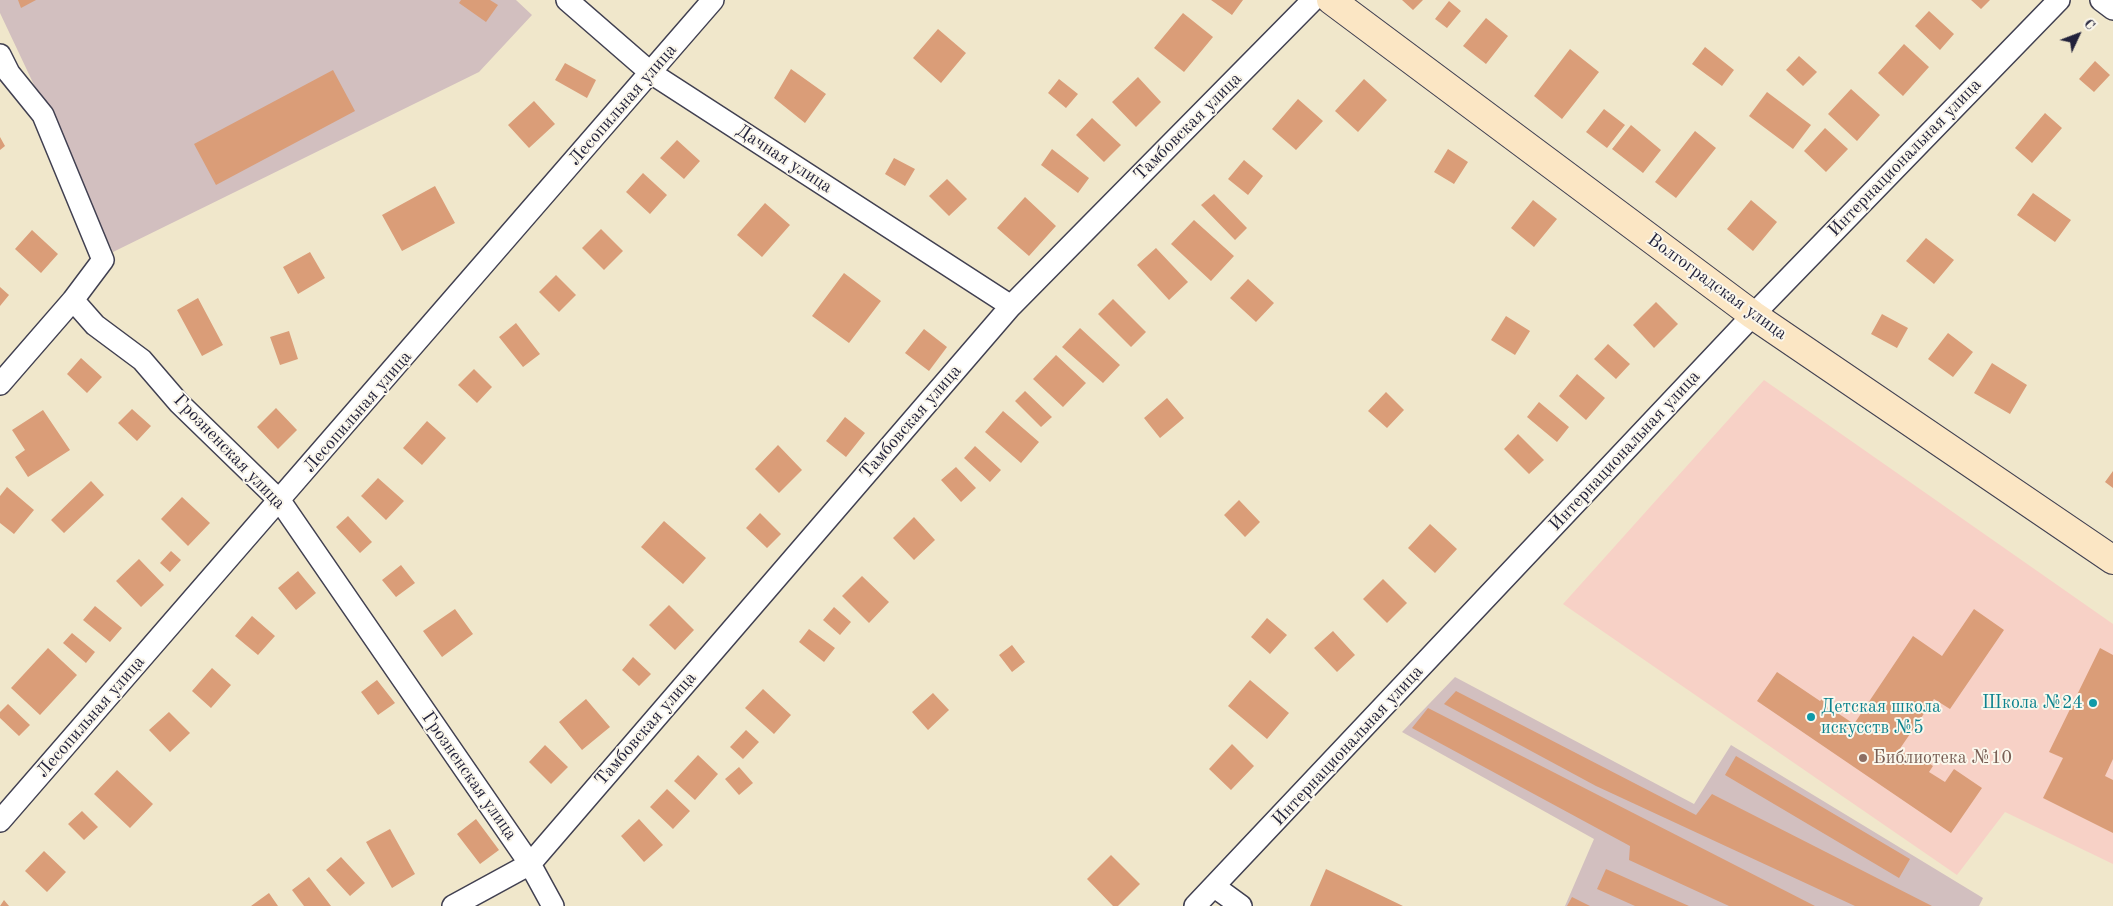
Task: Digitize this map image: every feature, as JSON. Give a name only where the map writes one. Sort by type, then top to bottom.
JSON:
[{"type":"street","name":"Дачная улица","points":[[567,0],[651,73],[1011,306]]},
{"type":"street","name":"Лесопильная улица","points":[[0,821],[280,501],[713,0]]},
{"type":"street","name":"Тамбовская улица","points":[[530,864],[1011,306],[1313,0]]},
{"type":"street","name":"Волгоградская улица","points":[[1331,0],[1752,315],[2113,560]]},
{"type":"street","name":"Интернациональная улица","points":[[1195,906],[1215,887],[1752,315],[2060,0]]},
{"type":"street","points":[[2102,0],[2113,9]]},
{"type":"street","points":[[0,54],[9,72],[43,115],[103,260],[73,300],[0,384]]},
{"type":"street","name":"Грозненская улица","points":[[73,300],[95,325],[142,360],[179,403],[280,501],[530,864],[553,906]]},
{"type":"street","points":[[453,906],[530,864]]},
{"type":"street","points":[[1215,887],[1241,906]]},
{"type":"shaded area","points":[[0,0],[516,0],[532,15],[479,72],[113,252],[0,13]]},
{"type":"shaded area","points":[[1764,380],[2113,624],[2113,864],[2005,812],[1957,875],[1563,604]]},
{"type":"shaded area","points":[[1455,677],[1694,804],[1731,745],[1983,898],[1979,906],[1565,906],[1594,839],[1402,732]]},
{"type":"building","points":[[18,0],[36,0],[21,8]]},
{"type":"building","points":[[461,0],[490,0],[498,5],[486,22],[459,3]]},
{"type":"building","points":[[1211,0],[1243,0],[1232,15]]},
{"type":"building","points":[[1402,0],[1423,0],[1413,10]]},
{"type":"building","points":[[1971,0],[1990,0],[1981,9]]},
{"type":"building","points":[[1449,1],[1461,11],[1447,28],[1435,19]]},
{"type":"building","points":[[1929,11],[1954,34],[1940,50],[1915,26]]},
{"type":"building","points":[[1183,13],[1213,37],[1184,72],[1154,48]]},
{"type":"building","points":[[1486,18],[1508,36],[1486,64],[1463,46]]},
{"type":"building","points":[[938,29],[966,53],[941,83],[913,58]]},
{"type":"building","points":[[1904,44],[1929,67],[1903,96],[1878,73]]},
{"type":"building","points":[[1705,47],[1734,70],[1722,86],[1692,64]]},
{"type":"building","points":[[1570,49],[1599,72],[1562,119],[1534,96]]},
{"type":"building","points":[[1799,56],[1817,72],[1803,86],[1786,70]]},
{"type":"building","points":[[2095,61],[2110,75],[2094,92],[2079,79]]},
{"type":"building","points":[[565,63],[596,80],[587,98],[555,80]]},
{"type":"building","points":[[791,69],[826,94],[805,123],[774,98]]},
{"type":"building","points":[[333,70],[355,111],[216,185],[194,144]]},
{"type":"building","points":[[1138,77],[1161,102],[1136,127],[1112,102]]},
{"type":"building","points":[[1059,79],[1078,94],[1066,108],[1048,93]]},
{"type":"building","points":[[1364,79],[1387,100],[1358,132],[1335,111]]},
{"type":"building","points":[[1851,89],[1880,115],[1857,141],[1828,114]]},
{"type":"building","points":[[1767,92],[1811,125],[1793,149],[1749,116]]},
{"type":"building","points":[[1298,99],[1323,121],[1296,150],[1272,129]]},
{"type":"building","points":[[534,101],[555,124],[529,148],[508,125]]},
{"type":"building","points":[[1604,109],[1625,125],[1607,148],[1586,132]]},
{"type":"building","points":[[2045,113],[2062,128],[2032,163],[2015,148]]},
{"type":"building","points":[[1092,118],[1121,145],[1104,162],[1076,135]]},
{"type":"building","points":[[1631,125],[1661,150],[1643,173],[1612,149]]},
{"type":"building","points":[[1825,128],[1848,149],[1826,172],[1804,151]]},
{"type":"building","points":[[1695,131],[1716,148],[1676,198],[1655,182]]},
{"type":"building","points":[[0,137],[5,146],[0,150]]},
{"type":"building","points":[[677,140],[700,161],[684,179],[660,158]]},
{"type":"building","points":[[1052,149],[1089,178],[1078,193],[1041,165]]},
{"type":"building","points":[[1448,149],[1468,162],[1454,184],[1434,172]]},
{"type":"building","points":[[894,158],[915,169],[905,186],[885,174]]},
{"type":"building","points":[[1244,160],[1263,176],[1248,195],[1228,179]]},
{"type":"building","points":[[643,173],[667,195],[650,214],[626,192]]},
{"type":"building","points":[[947,179],[967,199],[949,216],[929,196]]},
{"type":"building","points":[[435,186],[455,223],[402,251],[382,215]]},
{"type":"building","points":[[2033,193],[2071,220],[2055,242],[2017,215]]},
{"type":"building","points":[[1214,194],[1247,228],[1235,240],[1201,205]]},
{"type":"building","points":[[1025,197],[1056,226],[1029,256],[997,228]]},
{"type":"building","points":[[1533,200],[1557,219],[1534,247],[1511,228]]},
{"type":"building","points":[[1751,200],[1777,222],[1753,251],[1727,229]]},
{"type":"building","points":[[765,203],[790,225],[762,257],[737,235]]},
{"type":"building","points":[[1194,220],[1234,256],[1211,281],[1171,244]]},
{"type":"building","points":[[601,229],[623,251],[604,270],[582,248]]},
{"type":"building","points":[[32,230],[58,254],[41,273],[15,249]]},
{"type":"building","points":[[1926,238],[1954,260],[1934,284],[1906,261]]},
{"type":"building","points":[[1156,248],[1188,282],[1169,300],[1137,265]]},
{"type":"building","points":[[310,252],[325,278],[298,294],[283,267]]},
{"type":"building","points":[[844,273],[881,301],[849,343],[812,316]]},
{"type":"building","points":[[556,275],[576,295],[559,312],[539,292]]},
{"type":"building","points":[[1248,279],[1274,303],[1256,322],[1230,298]]},
{"type":"building","points":[[0,287],[9,295],[0,306]]},
{"type":"building","points":[[198,298],[223,345],[202,356],[177,310]]},
{"type":"building","points":[[1113,299],[1146,332],[1131,347],[1098,314]]},
{"type":"building","points":[[1656,302],[1678,324],[1654,348],[1633,325]]},
{"type":"building","points":[[1882,314],[1908,328],[1897,348],[1871,334]]},
{"type":"building","points":[[1506,316],[1530,331],[1515,355],[1491,340]]},
{"type":"building","points":[[516,323],[540,354],[523,367],[499,337]]},
{"type":"building","points":[[1080,328],[1120,365],[1103,383],[1062,347]]},
{"type":"building","points":[[924,329],[947,347],[929,371],[905,353]]},
{"type":"building","points":[[289,331],[298,359],[280,365],[270,337]]},
{"type":"building","points":[[1948,333],[1973,352],[1953,377],[1928,359]]},
{"type":"building","points":[[1608,344],[1630,364],[1616,379],[1594,359]]},
{"type":"building","points":[[1056,355],[1086,383],[1063,407],[1033,379]]},
{"type":"building","points":[[81,358],[102,377],[87,393],[67,374]]},
{"type":"building","points":[[1992,363],[2027,385],[2010,414],[1974,393]]},
{"type":"building","points":[[474,369],[492,387],[477,403],[458,385]]},
{"type":"building","points":[[1577,374],[1605,398],[1586,420],[1559,396]]},
{"type":"building","points":[[1025,391],[1052,417],[1041,427],[1015,401]]},
{"type":"building","points":[[1386,392],[1404,410],[1387,428],[1368,411]]},
{"type":"building","points":[[1167,398],[1184,418],[1160,438],[1144,418]]},
{"type":"building","points":[[1539,402],[1569,427],[1557,442],[1527,417]]},
{"type":"building","points":[[276,408],[297,430],[278,449],[257,427]]},
{"type":"building","points":[[132,409],[151,426],[137,441],[118,423]]},
{"type":"building","points":[[43,410],[70,450],[28,477],[15,457],[25,450],[12,430]]},
{"type":"building","points":[[1003,411],[1039,442],[1021,463],[985,432]]},
{"type":"building","points":[[845,417],[865,433],[846,457],[826,441]]},
{"type":"building","points":[[427,421],[446,438],[422,465],[403,448]]},
{"type":"building","points":[[1518,434],[1544,460],[1529,474],[1504,449]]},
{"type":"building","points":[[778,445],[802,470],[779,493],[755,469]]},
{"type":"building","points":[[975,446],[1001,470],[990,482],[964,458]]},
{"type":"building","points":[[956,467],[976,488],[961,502],[941,480]]},
{"type":"building","points":[[2113,471],[2113,488],[2105,482]]},
{"type":"building","points":[[378,478],[404,501],[386,520],[361,496]]},
{"type":"building","points":[[91,481],[104,495],[64,533],[51,520]]},
{"type":"building","points":[[7,487],[34,510],[14,534],[0,523],[0,496]]},
{"type":"building","points":[[182,497],[210,523],[188,546],[161,519]]},
{"type":"building","points":[[1239,500],[1260,522],[1245,537],[1224,515]]},
{"type":"building","points":[[760,513],[781,534],[767,548],[746,528]]},
{"type":"building","points":[[348,516],[372,542],[360,553],[336,527]]},
{"type":"building","points":[[914,517],[935,540],[914,560],[893,538]]},
{"type":"building","points":[[664,521],[706,558],[683,584],[641,547]]},
{"type":"building","points":[[1430,524],[1457,549],[1435,573],[1408,548]]},
{"type":"building","points":[[171,551],[181,560],[170,572],[160,563]]},
{"type":"building","points":[[139,559],[164,585],[141,607],[116,581]]},
{"type":"building","points":[[401,565],[415,583],[396,597],[382,580]]},
{"type":"building","points":[[298,571],[316,593],[296,610],[278,588]]},
{"type":"building","points":[[862,576],[889,602],[869,623],[842,596]]},
{"type":"building","points":[[1383,579],[1407,603],[1387,623],[1363,599]]},
{"type":"building","points":[[669,605],[694,630],[675,650],[649,625]]},
{"type":"building","points":[[95,606],[122,628],[110,642],[83,620]]},
{"type":"building","points":[[834,607],[851,622],[840,635],[823,620]]},
{"type":"building","points":[[455,609],[473,634],[442,657],[423,631]]},
{"type":"building","name":"Детская школа искусств №5","points":[[1974,609],[2004,630],[1950,709],[1934,699],[1899,750],[1912,758],[1915,754],[1933,766],[1929,772],[1945,782],[1954,769],[1982,788],[1951,833],[1757,701],[1777,672],[1820,701],[1824,697],[1830,701],[1827,706],[1854,724],[1913,636],[1942,656]]},
{"type":"building","points":[[252,616],[275,636],[258,655],[235,636]]},
{"type":"building","points":[[1267,618],[1287,635],[1270,654],[1251,637]]},
{"type":"building","points":[[809,629],[835,648],[824,662],[799,642]]},
{"type":"building","points":[[1333,631],[1355,655],[1337,672],[1314,648]]},
{"type":"building","points":[[72,633],[95,652],[86,663],[63,643]]},
{"type":"building","points":[[1012,645],[1025,662],[1012,672],[999,655]]},
{"type":"building","points":[[48,648],[77,675],[40,715],[11,688]]},
{"type":"building","name":"Школа №24","points":[[2100,648],[2113,655],[2113,759],[2105,776],[2113,780],[2113,833],[2043,798],[2063,758],[2049,752]]},
{"type":"building","points":[[633,657],[651,674],[639,686],[622,670]]},
{"type":"building","points":[[212,668],[231,685],[211,708],[192,691]]},
{"type":"building","points":[[377,680],[395,703],[378,715],[361,692]]},
{"type":"building","points":[[1250,680],[1289,713],[1267,739],[1228,706]]},
{"type":"building","points":[[763,689],[791,715],[774,734],[745,708]]},
{"type":"building","points":[[1456,691],[1696,815],[1712,794],[1932,906],[1855,906],[1596,786],[1444,704]]},
{"type":"building","points":[[933,693],[949,710],[928,730],[912,712]]},
{"type":"building","points":[[586,699],[610,727],[582,750],[559,722]]},
{"type":"building","points":[[8,704],[30,725],[19,736],[0,718],[0,712]]},
{"type":"building","points":[[1428,708],[1815,906],[1729,906],[1629,860],[1630,846],[1412,728]]},
{"type":"building","points":[[169,712],[190,733],[170,752],[149,730]]},
{"type":"building","points":[[746,730],[759,742],[743,759],[730,747]]},
{"type":"building","points":[[1232,744],[1254,766],[1231,790],[1209,769]]},
{"type":"building","points":[[545,745],[568,767],[551,784],[529,762]]},
{"type":"building","points":[[698,755],[718,774],[695,800],[674,781]]},
{"type":"building","points":[[1736,756],[1910,859],[1899,878],[1725,775]]},
{"type":"building","points":[[739,767],[753,783],[739,795],[725,779]]},
{"type":"building","points":[[117,770],[153,804],[130,828],[94,794]]},
{"type":"building","points":[[667,789],[690,811],[673,829],[650,807]]},
{"type":"building","points":[[82,811],[98,827],[84,840],[68,824]]},
{"type":"building","points":[[476,819],[499,850],[480,864],[457,834]]},
{"type":"building","points":[[639,819],[663,845],[644,862],[621,836]]},
{"type":"building","points":[[390,829],[415,874],[392,888],[366,842]]},
{"type":"building","points":[[44,851],[66,872],[47,892],[25,871]]},
{"type":"building","points":[[1111,855],[1140,884],[1118,906],[1113,906],[1087,879]]},
{"type":"building","points":[[341,857],[365,883],[350,896],[326,870]]},
{"type":"building","points":[[1326,869],[1403,906],[1310,906]]},
{"type":"building","points":[[1606,869],[1689,906],[1635,906],[1597,889]]},
{"type":"building","points":[[309,877],[331,906],[304,906],[292,890]]},
{"type":"building","points":[[269,893],[278,906],[251,906]]},
{"type":"building","points":[[1572,897],[1590,906],[1567,906]]},
{"type":"building","points":[[4,900],[9,906],[0,906]]},
{"type":"place","name":"Школа №24","points":[[2093,703]]},
{"type":"place","name":"Детская школа искусств №5","points":[[1811,717]]},
{"type":"place","name":"Библиотека №10","points":[[1863,758]]}]
